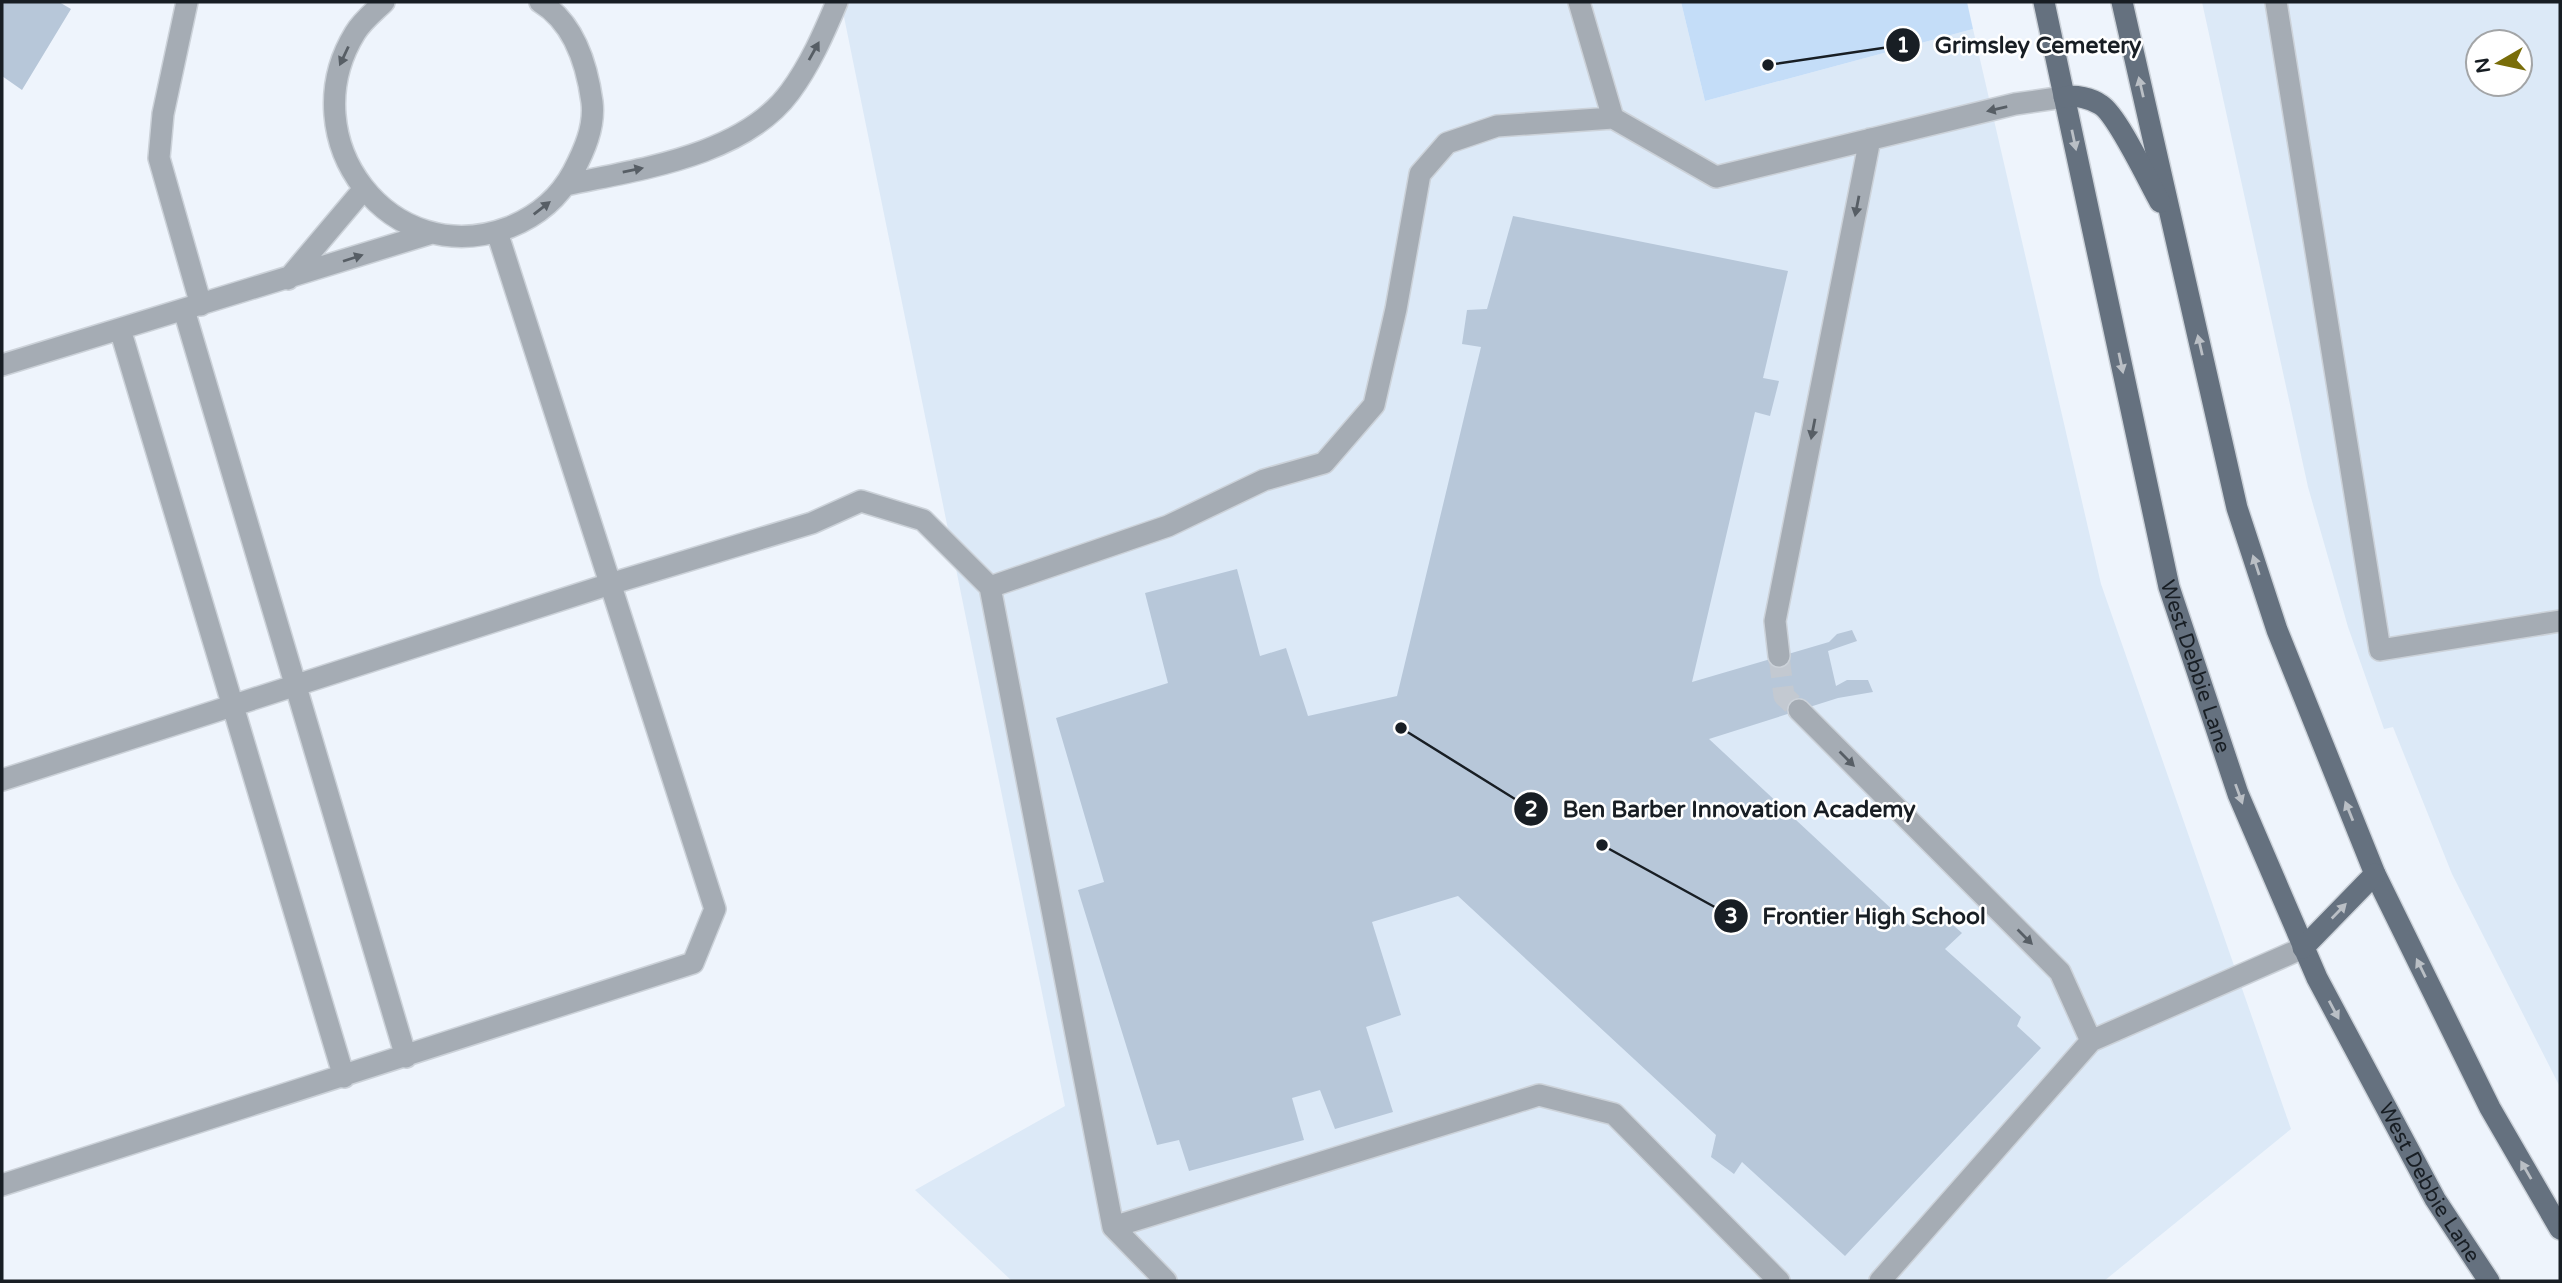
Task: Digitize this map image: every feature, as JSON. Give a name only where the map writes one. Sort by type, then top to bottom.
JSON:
[{"type":"main road","name":"West Debbie Lane","points":[[2044,2],[2169,587],[2238,794],[2303,948],[2435,1199],[2489,1281]]},
{"type":"main road","points":[[2122,2],[2237,508],[2277,630],[2375,874],[2490,1108],[2560,1229]]},
{"type":"main road","points":[[2064,97],[2074,96],[2092,101],[2109,112],[2172,226]]},
{"type":"main road","points":[[2303,948],[2375,874]]},
{"type":"lane","points":[[187,2],[163,114],[159,158],[192,307],[296,683],[406,1057]]},
{"type":"lane","points":[[384,2],[356,31],[338,70],[333,112],[342,154],[363,190],[395,216],[432,233],[465,236],[497,232],[539,211],[566,185],[585,149],[593,111],[588,70],[572,34],[540,2]]},
{"type":"lane","points":[[566,185],[652,166],[719,145],[753,128],[789,94],[817,47],[837,2]]},
{"type":"lane","points":[[1579,2],[1612,118]]},
{"type":"lane","points":[[2276,2],[2380,650],[2560,621]]},
{"type":"lane","points":[[989,587],[1168,526],[1264,480],[1324,463],[1374,405],[1396,309],[1420,174],[1447,143],[1497,126],[1612,118],[1716,177],[2015,104],[2064,97]]},
{"type":"lane","points":[[1779,656],[1775,621],[1870,139]]},
{"type":"lane","points":[[288,279],[363,190]]},
{"type":"lane","points":[[2,1185],[693,964],[715,909],[497,232]]},
{"type":"lane","points":[[2,365],[432,233]]},
{"type":"lane","points":[[120,329],[344,1077]]},
{"type":"lane","points":[[2,780],[296,683],[812,523],[861,501],[923,520],[989,587],[1113,1227],[1166,1281]]},
{"type":"lane","points":[[1799,710],[2060,972],[2091,1041]]},
{"type":"lane","points":[[1880,1281],[2091,1041],[2303,948]]},
{"type":"lane","points":[[1113,1227],[1539,1095],[1614,1114],[1779,1281]]},
{"type":"shaded area","points":[[841,2],[1681,2],[1705,101],[1973,29],[2101,584],[2291,1129],[2104,1281],[1012,1281],[915,1190],[1065,1106]]},
{"type":"shaded area","points":[[1681,2],[1967,2],[1973,29],[1705,101]]},
{"type":"shaded area","points":[[2202,2],[2560,2],[2560,1087],[2452,874],[2393,727],[2384,729],[2348,627],[2308,487]]},
{"type":"building","points":[[2,2],[59,2],[71,9],[22,90],[2,76]]},
{"type":"building","points":[[1513,216],[1788,271],[1763,378],[1779,381],[1770,416],[1755,412],[1692,682],[1829,642],[1837,634],[1852,630],[1857,641],[1828,651],[1836,686],[1847,680],[1868,680],[1873,692],[1838,698],[1709,739],[1911,927],[1923,915],[1928,923],[1937,911],[1962,933],[1945,949],[2021,1017],[2017,1026],[2041,1048],[1845,1256],[1742,1162],[1734,1174],[1711,1157],[1716,1135],[1458,896],[1372,922],[1401,1015],[1366,1027],[1393,1112],[1335,1129],[1320,1090],[1292,1098],[1304,1140],[1189,1171],[1179,1140],[1157,1145],[1078,890],[1104,882],[1056,718],[1168,683],[1145,593],[1237,569],[1260,656],[1286,648],[1308,716],[1397,696],[1481,347],[1462,344],[1467,310],[1487,309]]},
{"type":"tunnel","points":[[1779,656],[1784,696],[1799,710]]},
{"type":"place","name":"Grimsley Cemetery","points":[[1768,65]]},
{"type":"place","name":"Ben Barber Innovation Academy","points":[[1401,728]]},
{"type":"place","name":"Frontier High School","points":[[1602,845]]}]
